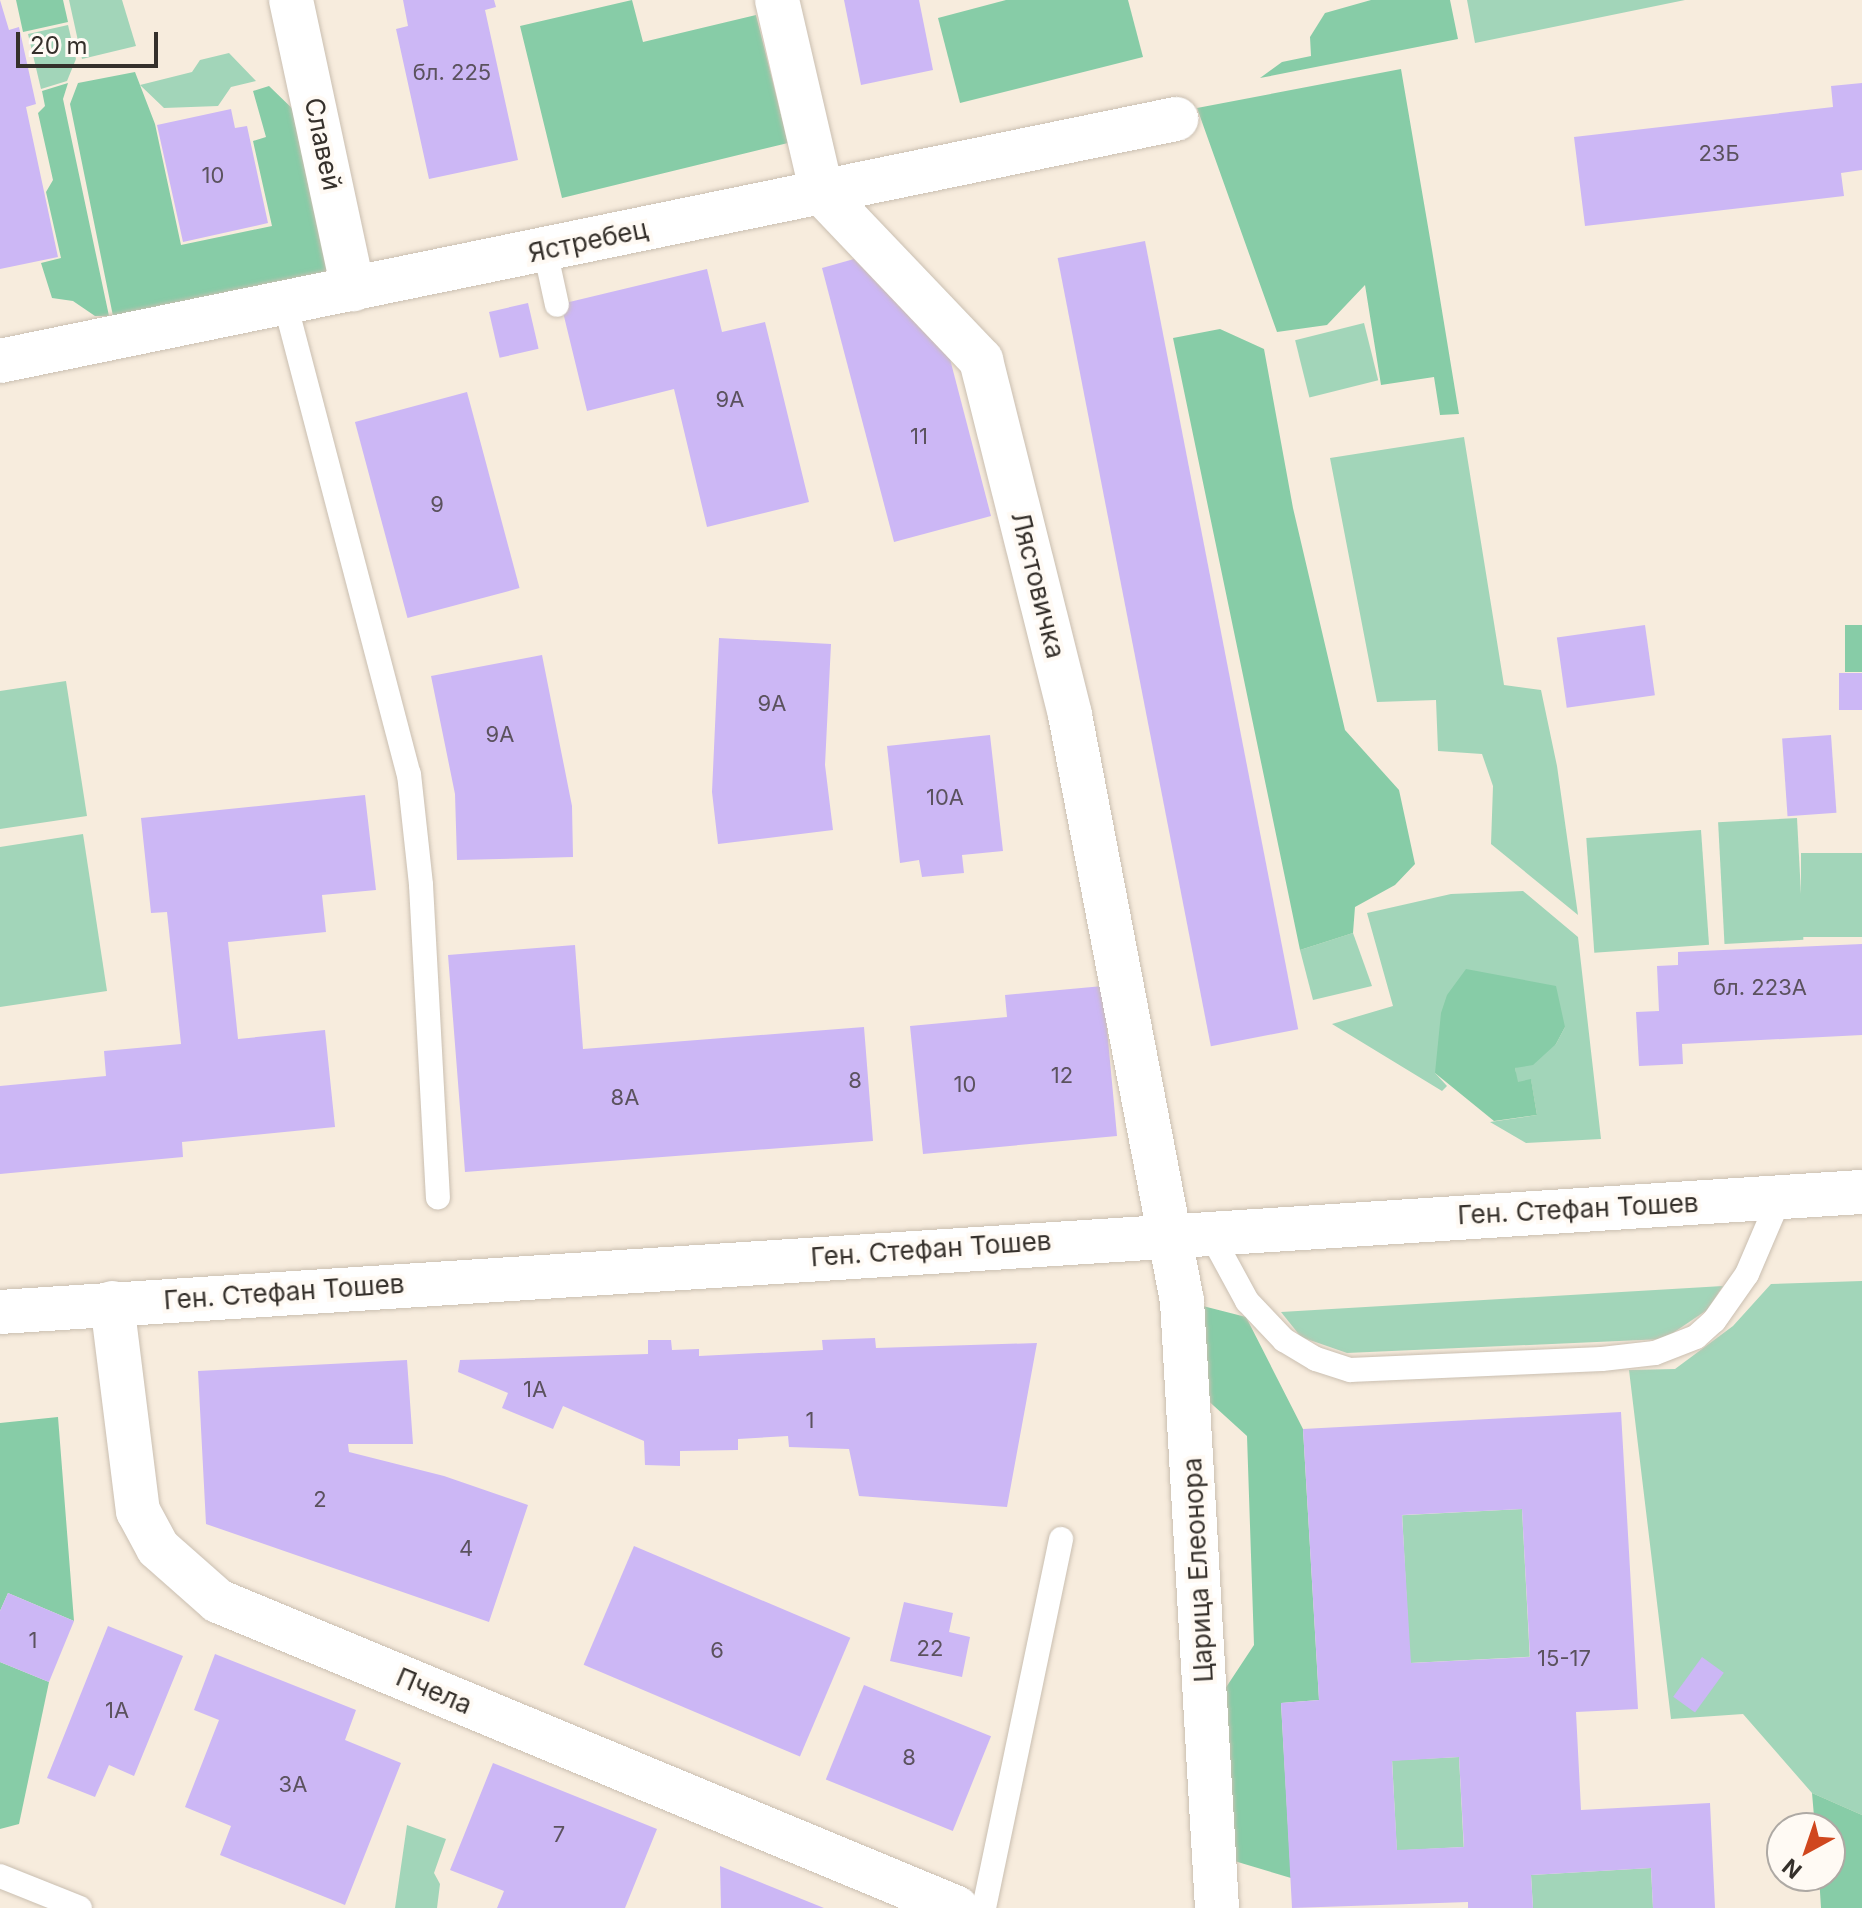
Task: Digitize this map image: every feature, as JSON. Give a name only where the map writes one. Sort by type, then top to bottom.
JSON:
[{"type":"street","name":"Славей","points":[[291,0],[353,289]]},
{"type":"street","points":[[777,0],[822,193]]},
{"type":"street","name":"Ястребец","points":[[0,361],[1176,119]]},
{"type":"street","name":"Лястовичка","points":[[822,193],[981,360],[1015,527],[1189,1232]]},
{"type":"street","name":"Ген. Стефан Тошев","points":[[0,1312],[1189,1232],[1862,1192]]},
{"type":"street","name":"Царица Елеонора","points":[[1189,1232],[1182,1301],[1217,1908]]},
{"type":"street","name":"Пчела","points":[[112,1303],[138,1511],[158,1548],[218,1601],[957,1908]]},
{"type":"lane","points":[[545,250],[557,305]]},
{"type":"lane","points":[[285,303],[409,774],[421,885],[438,1198]]},
{"type":"lane","points":[[1189,1232],[1284,1340],[1316,1359],[1350,1370],[1602,1359],[1655,1353],[1696,1337],[1714,1321],[1747,1274],[1780,1197]]},
{"type":"lane","points":[[984,1908],[1061,1539]]},
{"type":"lane","points":[[0,1876],[80,1908]]},
{"type":"green space","points":[[16,0],[63,0],[68,22],[23,32]]},
{"type":"green space","points":[[69,0],[122,0],[136,46],[82,59]]},
{"type":"green space","points":[[632,0],[643,42],[756,15],[788,143],[562,198],[520,26]]},
{"type":"green space","points":[[1006,0],[1128,0],[1143,57],[960,103],[938,18]]},
{"type":"green space","points":[[1371,0],[1450,0],[1458,39],[1260,78],[1282,62],[1311,56],[1310,37],[1325,13]]},
{"type":"green space","points":[[1467,0],[1685,0],[1475,43]]},
{"type":"green space","points":[[68,25],[76,59],[67,81],[41,89],[28,34]]},
{"type":"green space","points":[[229,53],[256,81],[231,87],[218,106],[164,108],[140,85],[192,72],[200,60]]},
{"type":"green space","points":[[1401,69],[1459,414],[1440,415],[1434,377],[1381,385],[1365,285],[1327,325],[1277,332],[1197,108]]},
{"type":"green space","points":[[135,72],[155,124],[181,245],[272,226],[253,141],[266,137],[253,91],[269,86],[300,116],[333,270],[113,316],[70,104],[78,83]]},
{"type":"green space","points":[[68,83],[63,99],[109,316],[95,316],[73,301],[52,298],[41,263],[61,258],[46,192],[53,180],[38,113],[45,106],[42,91]]},
{"type":"green space","points":[[1364,323],[1378,380],[1309,397],[1295,340]]},
{"type":"green space","points":[[1220,329],[1264,349],[1293,508],[1345,730],[1399,790],[1415,864],[1395,885],[1355,907],[1353,933],[1300,950],[1173,338]]},
{"type":"green space","points":[[1464,437],[1504,685],[1541,690],[1557,766],[1578,915],[1491,844],[1493,786],[1482,754],[1438,751],[1436,700],[1377,702],[1330,458]]},
{"type":"green space","points":[[1845,625],[1862,625],[1862,672],[1845,672]]},
{"type":"green space","points":[[66,681],[87,816],[0,829],[0,691]]},
{"type":"green space","points":[[1797,818],[1803,940],[1724,944],[1718,822]]},
{"type":"green space","points":[[1701,830],[1709,945],[1594,953],[1586,838]]},
{"type":"green space","points":[[83,834],[107,991],[0,1007],[0,847]]},
{"type":"green space","points":[[1801,853],[1862,853],[1862,937],[1801,937]]},
{"type":"green space","points":[[1523,891],[1578,937],[1601,1139],[1526,1143],[1490,1122],[1537,1115],[1531,1080],[1517,1083],[1515,1068],[1556,1044],[1565,1027],[1435,1073],[1447,1086],[1442,1091],[1332,1024],[1393,1006],[1367,913],[1451,894]]},
{"type":"green space","points":[[1353,933],[1372,986],[1313,1000],[1300,950]]},
{"type":"green space","points":[[1466,969],[1556,986],[1565,1027],[1556,1044],[1533,1065],[1515,1068],[1518,1082],[1531,1079],[1537,1115],[1494,1121],[1435,1073],[1441,1013],[1447,995]]},
{"type":"green space","points":[[1862,1281],[1862,1815],[1812,1793],[1743,1714],[1671,1719],[1629,1370],[1675,1369],[1733,1326],[1771,1284]]},
{"type":"green space","points":[[1723,1286],[1707,1310],[1664,1339],[1347,1353],[1301,1337],[1281,1312]]},
{"type":"green space","points":[[1195,1304],[1246,1317],[1303,1429],[1319,1700],[1281,1703],[1291,1878],[1231,1860],[1221,1695],[1254,1645],[1247,1436],[1203,1396]]},
{"type":"green space","points":[[58,1417],[74,1621],[8,1593],[0,1611],[0,1423]]},
{"type":"green space","points":[[1522,1509],[1530,1657],[1410,1663],[1402,1515]]},
{"type":"green space","points":[[0,1662],[49,1682],[19,1824],[0,1829]]},
{"type":"green space","points":[[1459,1757],[1464,1847],[1397,1850],[1392,1761]]},
{"type":"green space","points":[[1812,1793],[1862,1815],[1862,1908],[1821,1908],[1820,1892],[1846,1892],[1846,1812],[1814,1812]]},
{"type":"green space","points":[[407,1825],[446,1839],[434,1873],[440,1884],[437,1908],[395,1908]]},
{"type":"green space","points":[[1651,1868],[1653,1908],[1533,1908],[1531,1875]]},
{"type":"building","points":[[0,0],[9,30],[19,27],[36,104],[26,107],[58,257],[0,269]]},
{"type":"building","points":[[403,0],[494,0],[496,7],[485,10],[518,160],[429,179],[396,29],[408,26]]},
{"type":"building","points":[[844,0],[919,0],[933,70],[861,85]]},
{"type":"building","points":[[1862,83],[1862,170],[1841,173],[1844,196],[1585,226],[1574,137],[1833,107],[1831,86]]},
{"type":"building","points":[[231,109],[235,128],[247,126],[268,223],[183,242],[157,125]]},
{"type":"building","points":[[1145,241],[1298,1029],[1211,1046],[1058,258]]},
{"type":"building","points":[[854,259],[950,359],[991,516],[894,542],[822,268]]},
{"type":"building","points":[[707,269],[722,332],[765,322],[809,502],[707,527],[674,389],[587,411],[561,304]]},
{"type":"building","points":[[528,303],[539,349],[500,358],[489,312]]},
{"type":"building","points":[[467,392],[520,588],[407,618],[355,422]]},
{"type":"building","points":[[1645,625],[1655,695],[1567,708],[1557,637]]},
{"type":"building","points":[[719,638],[831,644],[825,765],[833,830],[718,844],[712,792]]},
{"type":"building","points":[[542,655],[572,806],[573,857],[457,860],[455,794],[431,676]]},
{"type":"building","points":[[1839,673],[1862,673],[1862,710],[1839,710]]},
{"type":"building","points":[[990,735],[1003,851],[962,855],[964,873],[922,877],[919,860],[900,863],[887,746]]},
{"type":"building","points":[[1831,735],[1836,813],[1788,816],[1782,738]]},
{"type":"building","points":[[365,795],[376,890],[322,895],[326,932],[228,942],[238,1039],[325,1030],[335,1127],[182,1142],[183,1157],[0,1174],[0,1086],[106,1076],[104,1051],[181,1044],[167,912],[151,913],[141,818]]},
{"type":"building","points":[[1862,944],[1862,1035],[1682,1044],[1683,1064],[1639,1066],[1636,1012],[1659,1011],[1657,966],[1678,965],[1678,952]]},
{"type":"building","points":[[575,945],[583,1049],[864,1027],[873,1141],[465,1172],[448,955]]},
{"type":"building","points":[[1103,986],[1117,1136],[923,1154],[910,1026],[1007,1017],[1005,995]]},
{"type":"building","points":[[875,1338],[876,1348],[1037,1343],[1007,1507],[859,1496],[849,1449],[789,1447],[788,1436],[738,1439],[738,1450],[680,1451],[680,1466],[645,1465],[644,1441],[563,1406],[553,1429],[502,1408],[508,1393],[458,1372],[460,1360],[648,1354],[648,1340],[671,1340],[672,1350],[699,1349],[699,1356],[823,1350],[822,1340]]},
{"type":"building","points":[[407,1360],[413,1444],[348,1444],[349,1452],[444,1476],[528,1505],[489,1622],[206,1524],[198,1371]]},
{"type":"building","points":[[1621,1412],[1638,1709],[1576,1712],[1581,1810],[1710,1803],[1715,1908],[1653,1908],[1651,1868],[1531,1875],[1533,1908],[1468,1908],[1468,1902],[1292,1908],[1281,1703],[1319,1700],[1303,1429]],"holes":[[[1522,1509],[1530,1657],[1411,1663],[1402,1515]],[[1459,1757],[1464,1847],[1397,1850],[1392,1761]]]},
{"type":"building","points":[[634,1546],[850,1638],[800,1757],[584,1665]]},
{"type":"building","points":[[8,1593],[74,1621],[49,1682],[0,1662],[0,1611]]},
{"type":"building","points":[[904,1602],[953,1613],[949,1632],[970,1637],[962,1677],[890,1661]]},
{"type":"building","points":[[108,1626],[183,1656],[134,1776],[109,1765],[95,1797],[47,1778]]},
{"type":"building","points":[[215,1654],[356,1710],[345,1740],[401,1763],[345,1905],[220,1855],[231,1826],[185,1807],[219,1720],[194,1710]]},
{"type":"building","points":[[1702,1657],[1724,1673],[1695,1713],[1673,1697]]},
{"type":"building","points":[[864,1685],[991,1736],[953,1831],[826,1780]]},
{"type":"building","points":[[493,1763],[657,1829],[625,1908],[497,1908],[504,1891],[450,1870]]},
{"type":"building","points":[[720,1866],[824,1908],[721,1908]]}]
